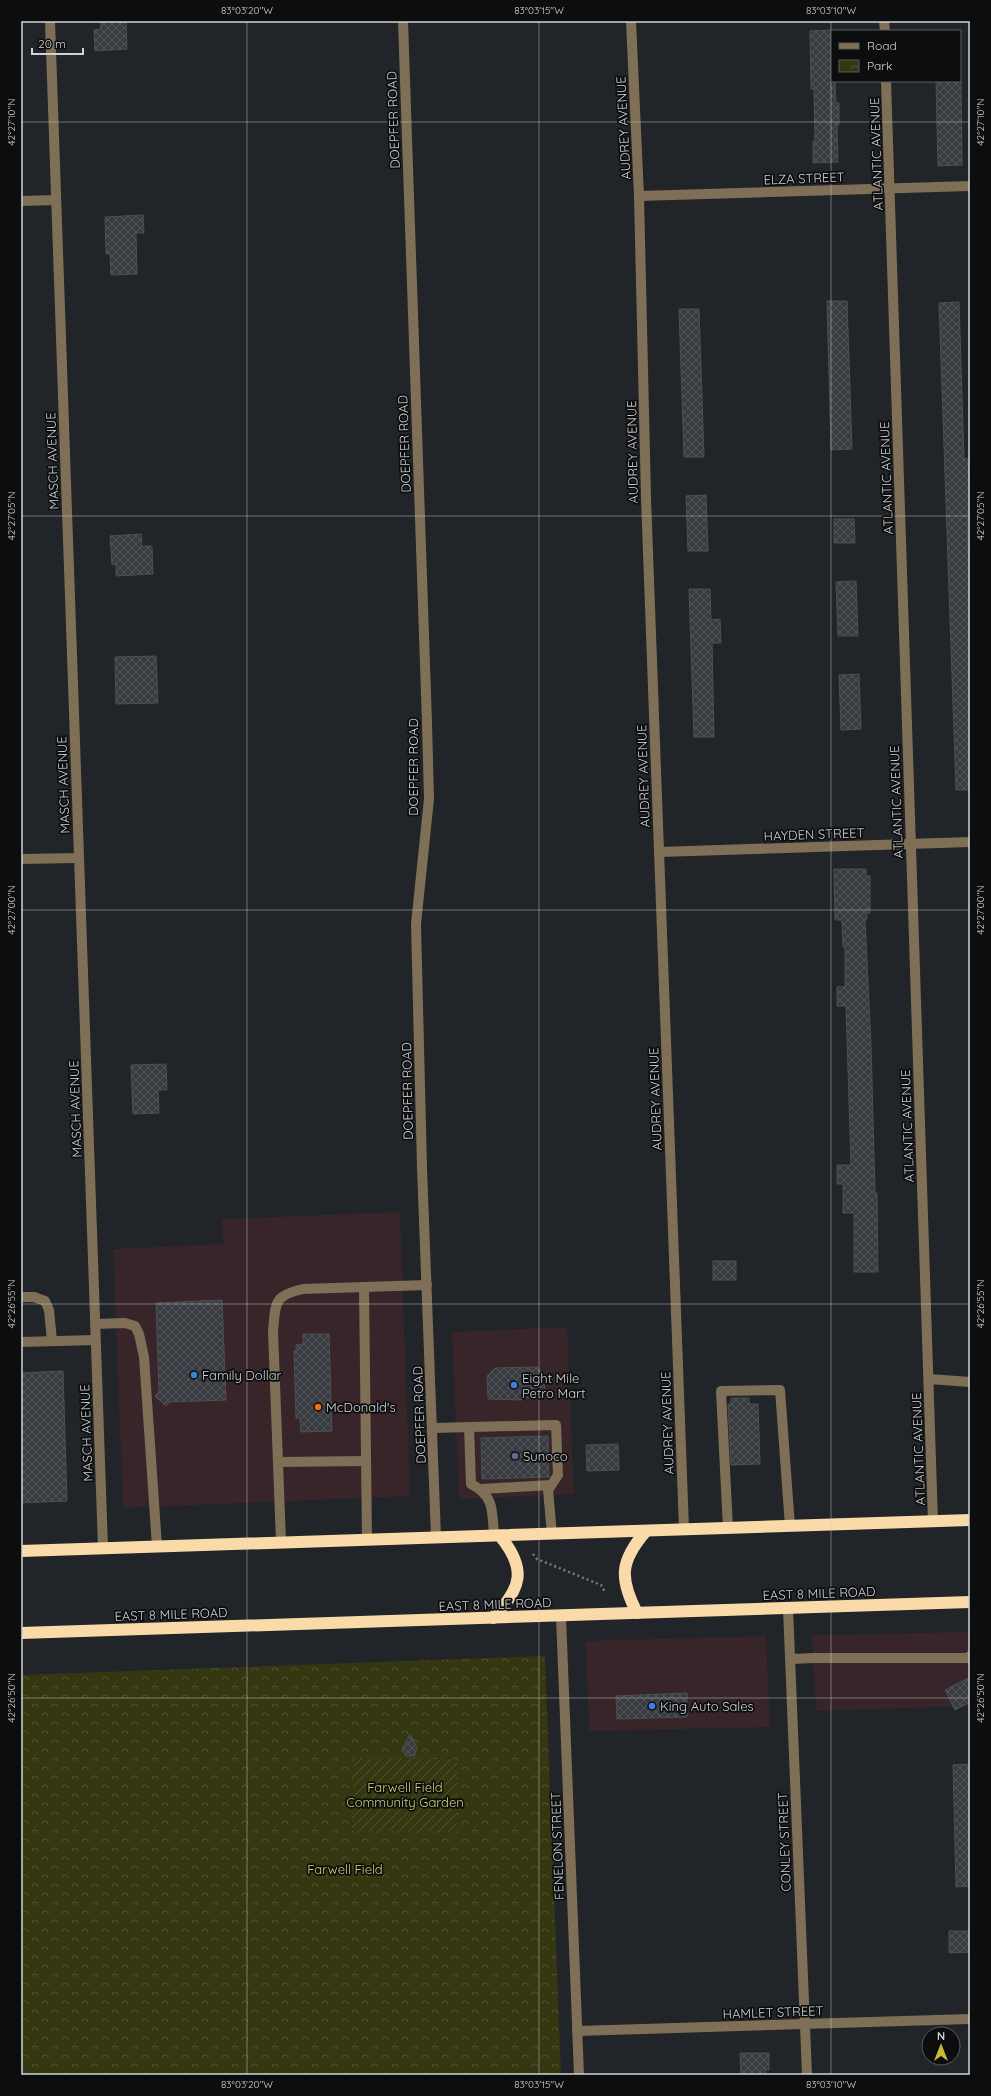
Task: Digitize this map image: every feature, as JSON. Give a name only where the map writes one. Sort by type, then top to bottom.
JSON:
[{"type":"highway","points":[[21,1551],[970,1520]]},
{"type":"highway","points":[[637,1613],[627,1592],[623,1574],[627,1559],[634,1544],[646,1531]]},
{"type":"highway","points":[[493,1618],[506,1604],[517,1581],[516,1560],[512,1550],[497,1536]]},
{"type":"highway","name":"EAST 8 MILE ROAD","points":[[21,1633],[970,1602]]},
{"type":"street","name":"MASCH AVENUE","points":[[50,21],[103,1548]]},
{"type":"street","name":"DOEPFER ROAD","points":[[403,21],[429,799],[416,924],[436,1537]]},
{"type":"street","name":"AUDREY AVENUE","points":[[631,21],[639,196],[646,498],[684,1529]]},
{"type":"street","name":"ATLANTIC AVENUE","points":[[886,82],[933,1522]]},
{"type":"street","name":"ELZA STREET","points":[[639,196],[970,186]]},
{"type":"street","points":[[21,201],[56,200]]},
{"type":"street","name":"HAYDEN STREET","points":[[659,852],[970,842]]},
{"type":"street","points":[[21,859],[79,858]]},
{"type":"street","points":[[281,1542],[273,1331],[276,1308],[280,1298],[287,1293],[303,1289],[427,1285]]},
{"type":"street","points":[[364,1287],[367,1540]]},
{"type":"street","points":[[21,1297],[34,1297],[45,1301],[49,1310],[52,1341]]},
{"type":"street","points":[[95,1324],[125,1323],[135,1326],[139,1334],[144,1357],[157,1546]]},
{"type":"street","points":[[21,1342],[95,1340]]},
{"type":"street","points":[[929,1379],[970,1382]]},
{"type":"street","points":[[728,1528],[721,1391],[780,1390],[790,1526]]},
{"type":"street","points":[[433,1428],[556,1425],[558,1475],[548,1490],[552,1534]]},
{"type":"street","points":[[468,1427],[471,1484],[482,1489],[551,1485]]},
{"type":"street","points":[[278,1462],[366,1461]]},
{"type":"street","points":[[482,1489],[491,1501],[497,1536]]},
{"type":"street","name":"CONLEY STREET","points":[[788,1608],[806,2075]]},
{"type":"street","name":"FENELON STREET","points":[[561,1616],[579,2075]]},
{"type":"street","points":[[790,1659],[967,1658],[970,1656]]},
{"type":"street","name":"HAMLET STREET","points":[[577,2031],[970,2019]]},
{"type":"path","points":[[534,1554],[537,1559],[601,1585],[604,1592]]},
{"type":"shaded area","points":[[400,1212],[410,1496],[123,1508],[113,1249],[223,1244],[222,1219]]},
{"type":"shaded area","points":[[567,1327],[574,1494],[459,1499],[452,1332]]},
{"type":"shaded area","points":[[970,1632],[970,1706],[816,1711],[812,1635]]},
{"type":"shaded area","points":[[766,1636],[770,1727],[589,1731],[586,1641]]},
{"type":"green space","name":"Farwell Field","points":[[545,1656],[561,2075],[21,2075],[21,1675]]},
{"type":"green space","name":"Farwell Field Community Garden","points":[[353,1758],[457,1759],[457,1832],[352,1831]]},
{"type":"building","points":[[100,21],[126,21],[127,49],[95,51],[94,30],[101,29]]},
{"type":"building","points":[[831,30],[831,82],[835,82],[836,103],[839,103],[839,125],[837,125],[838,162],[813,163],[813,141],[815,141],[814,89],[811,89],[810,31]]},
{"type":"building","points":[[961,81],[962,165],[938,166],[936,82]]},
{"type":"building","points":[[143,215],[144,233],[136,233],[137,274],[111,275],[110,254],[106,254],[105,217]]},
{"type":"building","points":[[827,301],[847,301],[852,449],[831,450]]},
{"type":"building","points":[[959,302],[964,459],[968,459],[970,492],[970,513],[967,513],[968,553],[970,553],[970,790],[956,790],[939,303]]},
{"type":"building","points":[[679,309],[699,309],[704,457],[684,457]]},
{"type":"building","points":[[706,495],[708,551],[688,551],[686,496]]},
{"type":"building","points":[[834,519],[854,519],[855,543],[834,543]]},
{"type":"building","points":[[141,534],[142,546],[152,546],[153,574],[116,576],[116,564],[112,565],[110,536]]},
{"type":"building","points":[[856,581],[858,636],[838,636],[836,582]]},
{"type":"building","points":[[689,589],[710,589],[711,620],[720,619],[721,643],[712,643],[714,737],[694,737]]},
{"type":"building","points":[[156,656],[158,703],[116,704],[115,657]]},
{"type":"building","points":[[859,674],[861,729],[841,730],[839,675]]},
{"type":"building","points":[[834,869],[866,869],[866,876],[870,876],[870,913],[867,913],[867,919],[865,919],[871,1045],[875,1193],[877,1193],[878,1272],[854,1272],[854,1213],[843,1213],[843,1184],[837,1184],[837,1165],[851,1165],[846,1006],[837,1006],[837,987],[845,987],[845,947],[843,947],[842,920],[835,920]]},
{"type":"building","points":[[166,1064],[167,1090],[158,1090],[159,1113],[133,1114],[131,1065]]},
{"type":"building","points":[[713,1261],[736,1261],[736,1280],[713,1280]]},
{"type":"building","points":[[222,1300],[226,1400],[169,1402],[166,1406],[155,1396],[159,1392],[156,1303]]},
{"type":"building","points":[[303,1334],[329,1334],[332,1431],[301,1432],[300,1418],[296,1418],[294,1351],[296,1351],[296,1345],[303,1344]]},
{"type":"building","points":[[537,1367],[544,1375],[545,1398],[522,1398],[522,1400],[488,1399],[487,1376],[495,1368]]},
{"type":"building","points":[[63,1371],[67,1501],[21,1503],[21,1373]]},
{"type":"building","points":[[731,1398],[749,1398],[749,1404],[758,1404],[760,1464],[731,1465],[728,1404],[731,1404]]},
{"type":"building","points":[[548,1436],[549,1477],[482,1479],[481,1438]]},
{"type":"building","points":[[618,1444],[619,1470],[587,1471],[586,1445]]},
{"type":"building","points":[[970,1677],[970,1702],[955,1710],[945,1690]]},
{"type":"building","points":[[687,1693],[687,1717],[617,1719],[616,1696]]},
{"type":"building","points":[[410,1734],[417,1748],[414,1756],[406,1756],[402,1749]]},
{"type":"building","points":[[970,1764],[970,1886],[956,1887],[953,1765]]},
{"type":"building","points":[[949,1931],[970,1931],[970,1952],[949,1953]]},
{"type":"building","points":[[740,2053],[769,2053],[769,2070],[766,2070],[766,2075],[741,2075]]},
{"type":"place","name":"Family Dollar","points":[[194,1375]]},
{"type":"place","name":"Eight Mile Petro Mart","points":[[514,1385]]},
{"type":"place","name":"McDonald's","points":[[318,1407]]},
{"type":"place","name":"Sunoco","points":[[515,1456]]},
{"type":"place","name":"King Auto Sales","points":[[652,1706]]}]
